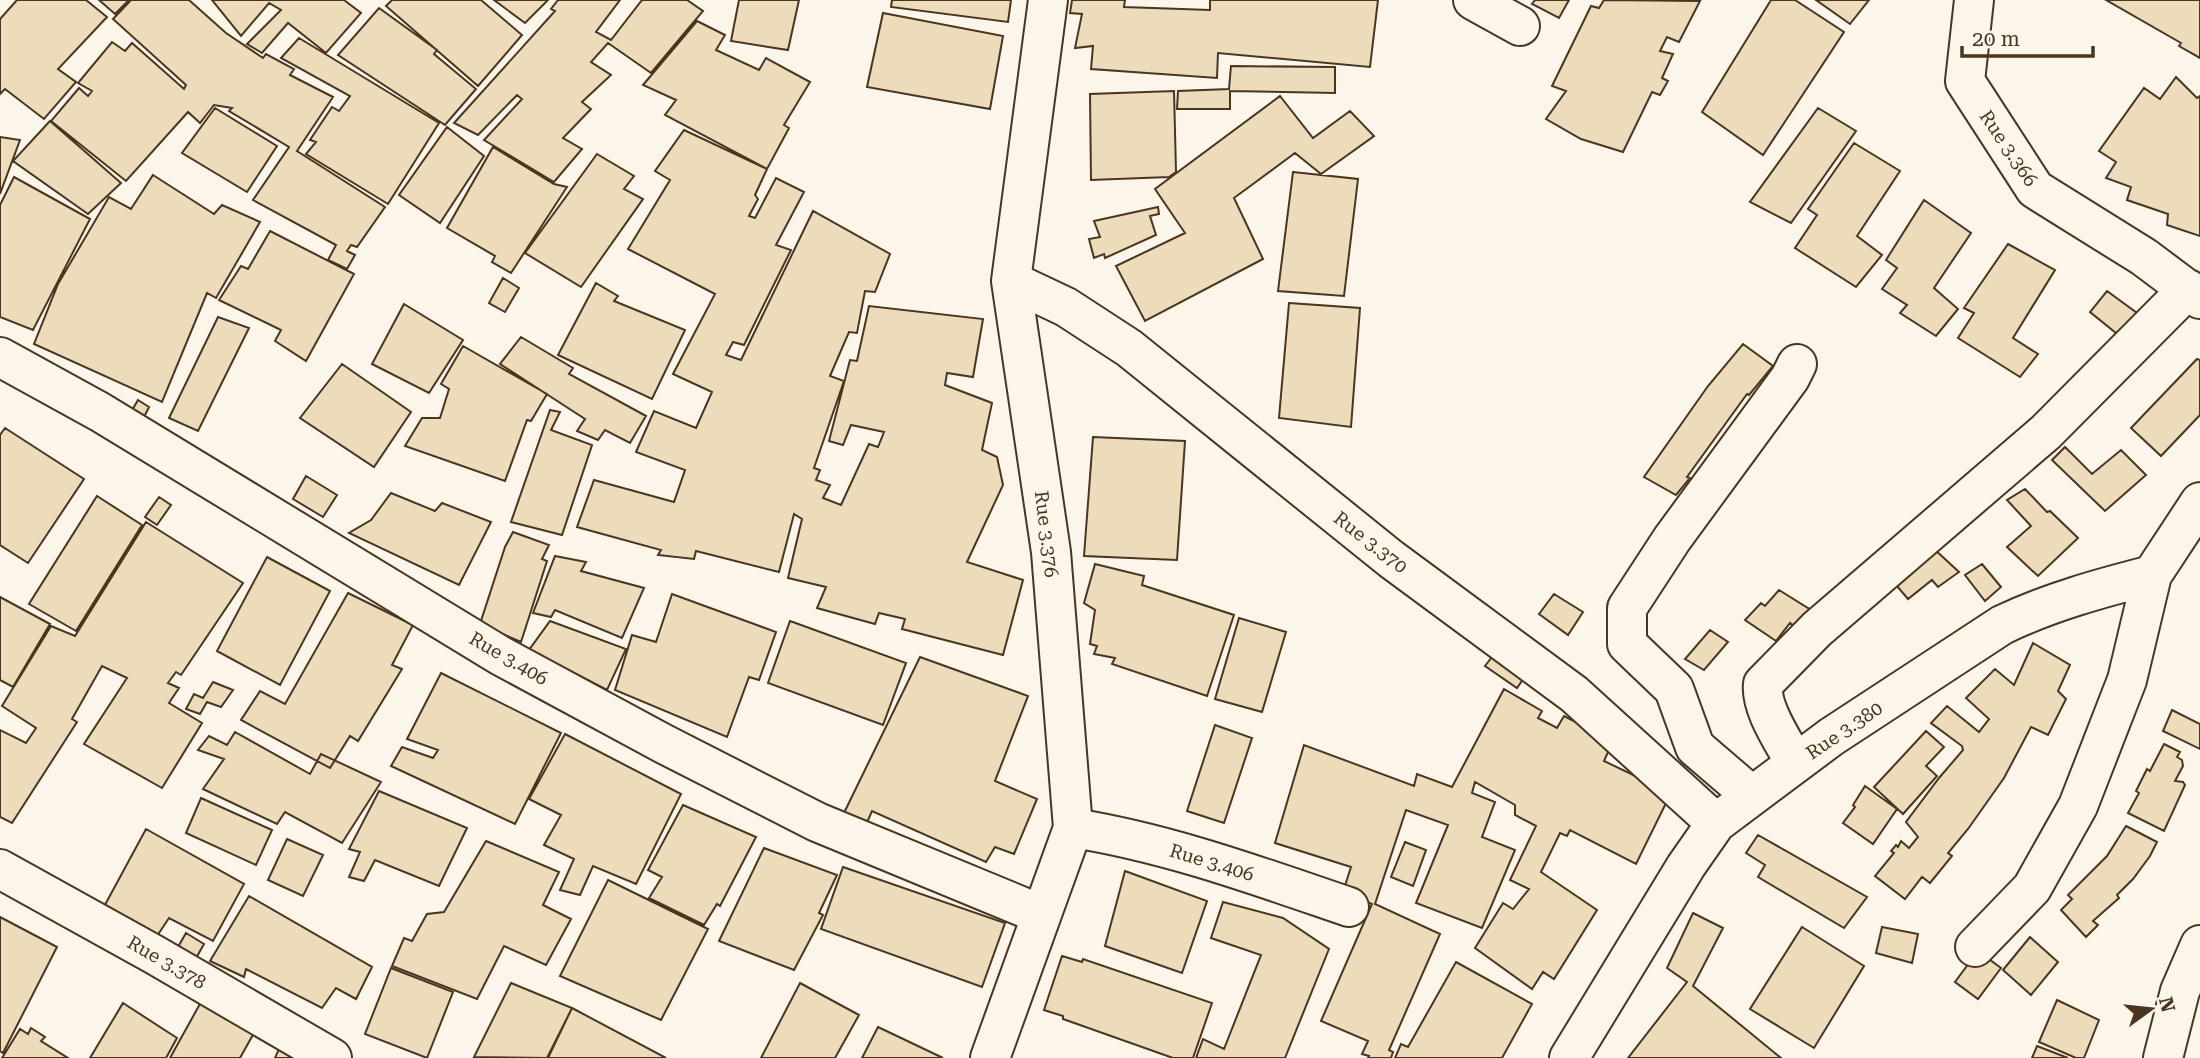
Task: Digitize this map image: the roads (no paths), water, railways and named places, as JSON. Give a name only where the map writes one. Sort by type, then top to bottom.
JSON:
[{"type":"street","name":"Rue 3.376","points":[[990,1058],[1073,828],[1051,552],[1011,281],[1048,0]]},
{"type":"street","points":[[1473,0],[1520,26]]},
{"type":"street","name":"Rue 3.366","points":[[1974,0],[1965,81],[2035,189],[2144,257],[2194,294]]},
{"type":"street","name":"Rue 3.370","points":[[1011,281],[1066,307],[1129,348],[1391,559],[1574,694],[1717,822]]},
{"type":"street","points":[[1795,763],[1769,711],[1762,692],[1763,684],[1817,629],[2046,432],[2194,294]]},
{"type":"street","name":"Rue 3.406","points":[[0,357],[100,412],[501,656],[664,744],[817,822],[1040,914]]},
{"type":"street","points":[[1751,795],[1695,747],[1674,690],[1627,644],[1627,608],[1672,539],[1790,378],[1797,364]]},
{"type":"street","points":[[1975,947],[2032,888],[2078,806],[2127,680],[2152,575],[2200,502]]},
{"type":"street","name":"Rue 3.380","points":[[1569,1058],[1686,866],[1717,822],[1830,737],[2003,625],[2090,591],[2152,575]]},
{"type":"street","name":"Rue 3.406","points":[[1073,828],[1179,850],[1349,907]]},
{"type":"street","name":"Rue 3.378","points":[[0,869],[332,1058]]},
{"type":"street","points":[[2163,1058],[2180,991],[2200,945]]}]
